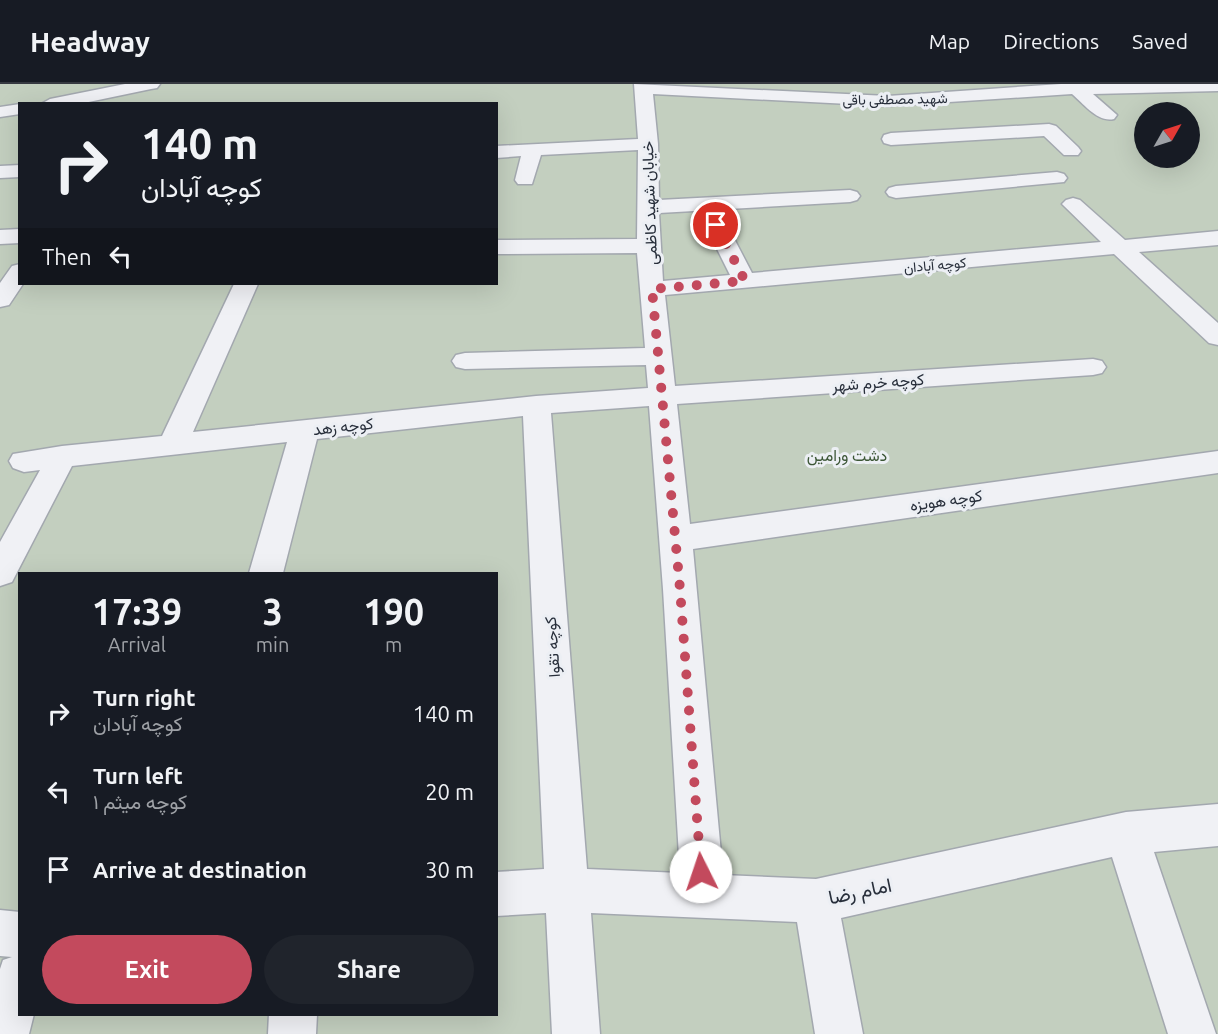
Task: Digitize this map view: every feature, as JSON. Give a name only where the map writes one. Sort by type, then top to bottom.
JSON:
[{"type":"street","points":[[59,102],[108,89],[151,84]]},
{"type":"street","points":[[152,102],[166,84]]},
{"type":"street","name":"شهید مصطفی باقی","points":[[643,86],[888,101],[1014,94],[1073,86],[1218,86]]},
{"type":"street","name":"خیابان شهید کاظمی","points":[[643,86],[648,144],[648,246],[663,397],[703,896]]},
{"type":"street","points":[[1073,86],[1108,115]]},
{"type":"street","points":[[1014,94],[1071,151]]},
{"type":"street","points":[[969,97],[1012,132],[1027,148]]},
{"type":"street","points":[[0,112],[18,109]]},
{"type":"street","points":[[891,139],[1049,130]]},
{"type":"street","points":[[498,152],[648,144]]},
{"type":"street","points":[[525,180],[533,150]]},
{"type":"street","points":[[1042,163],[1123,249],[1218,337]]},
{"type":"street","points":[[0,172],[18,171]]},
{"type":"street","points":[[896,192],[1066,190]]},
{"type":"street","points":[[648,207],[850,196]]},
{"type":"street","points":[[716,225],[745,281]]},
{"type":"street","points":[[0,237],[18,236]]},
{"type":"street","name":"کوچه آبادان","points":[[652,289],[1123,249],[1218,238]]},
{"type":"street","points":[[498,247],[648,246]]},
{"type":"street","points":[[0,300],[18,274]]},
{"type":"street","points":[[173,444],[246,285]]},
{"type":"street","points":[[465,361],[659,356]]},
{"type":"street","name":"کوچه خرم شهر","points":[[663,397],[1092,367]]},
{"type":"street","name":"کوچه زهد","points":[[24,461],[536,405],[663,397]]},
{"type":"street","name":"کوچه تقوا","points":[[536,405],[576,1034]]},
{"type":"street","points":[[266,572],[305,430]]},
{"type":"street","points":[[0,573],[62,456]]},
{"type":"street","name":"کوچه هویزه","points":[[674,538],[1218,462]]},
{"type":"street","name":"امام رضا","points":[[498,894],[567,890],[816,900],[1125,833],[1218,825]]},
{"type":"street","points":[[1125,833],[1192,1034]]},
{"type":"street","points":[[816,900],[839,1034]]},
{"type":"street","points":[[0,933],[18,935]]},
{"type":"street","points":[[5,1034],[18,985]]},
{"type":"street","points":[[292,1034],[293,1016]]},
{"type":"green space","name":"دشت ورامین","points":[[0,84],[1218,84],[1218,1034],[0,1034]]},
{"type":"route","points":[[701,872],[680,589],[652,289],[745,281],[716,225]]}]
